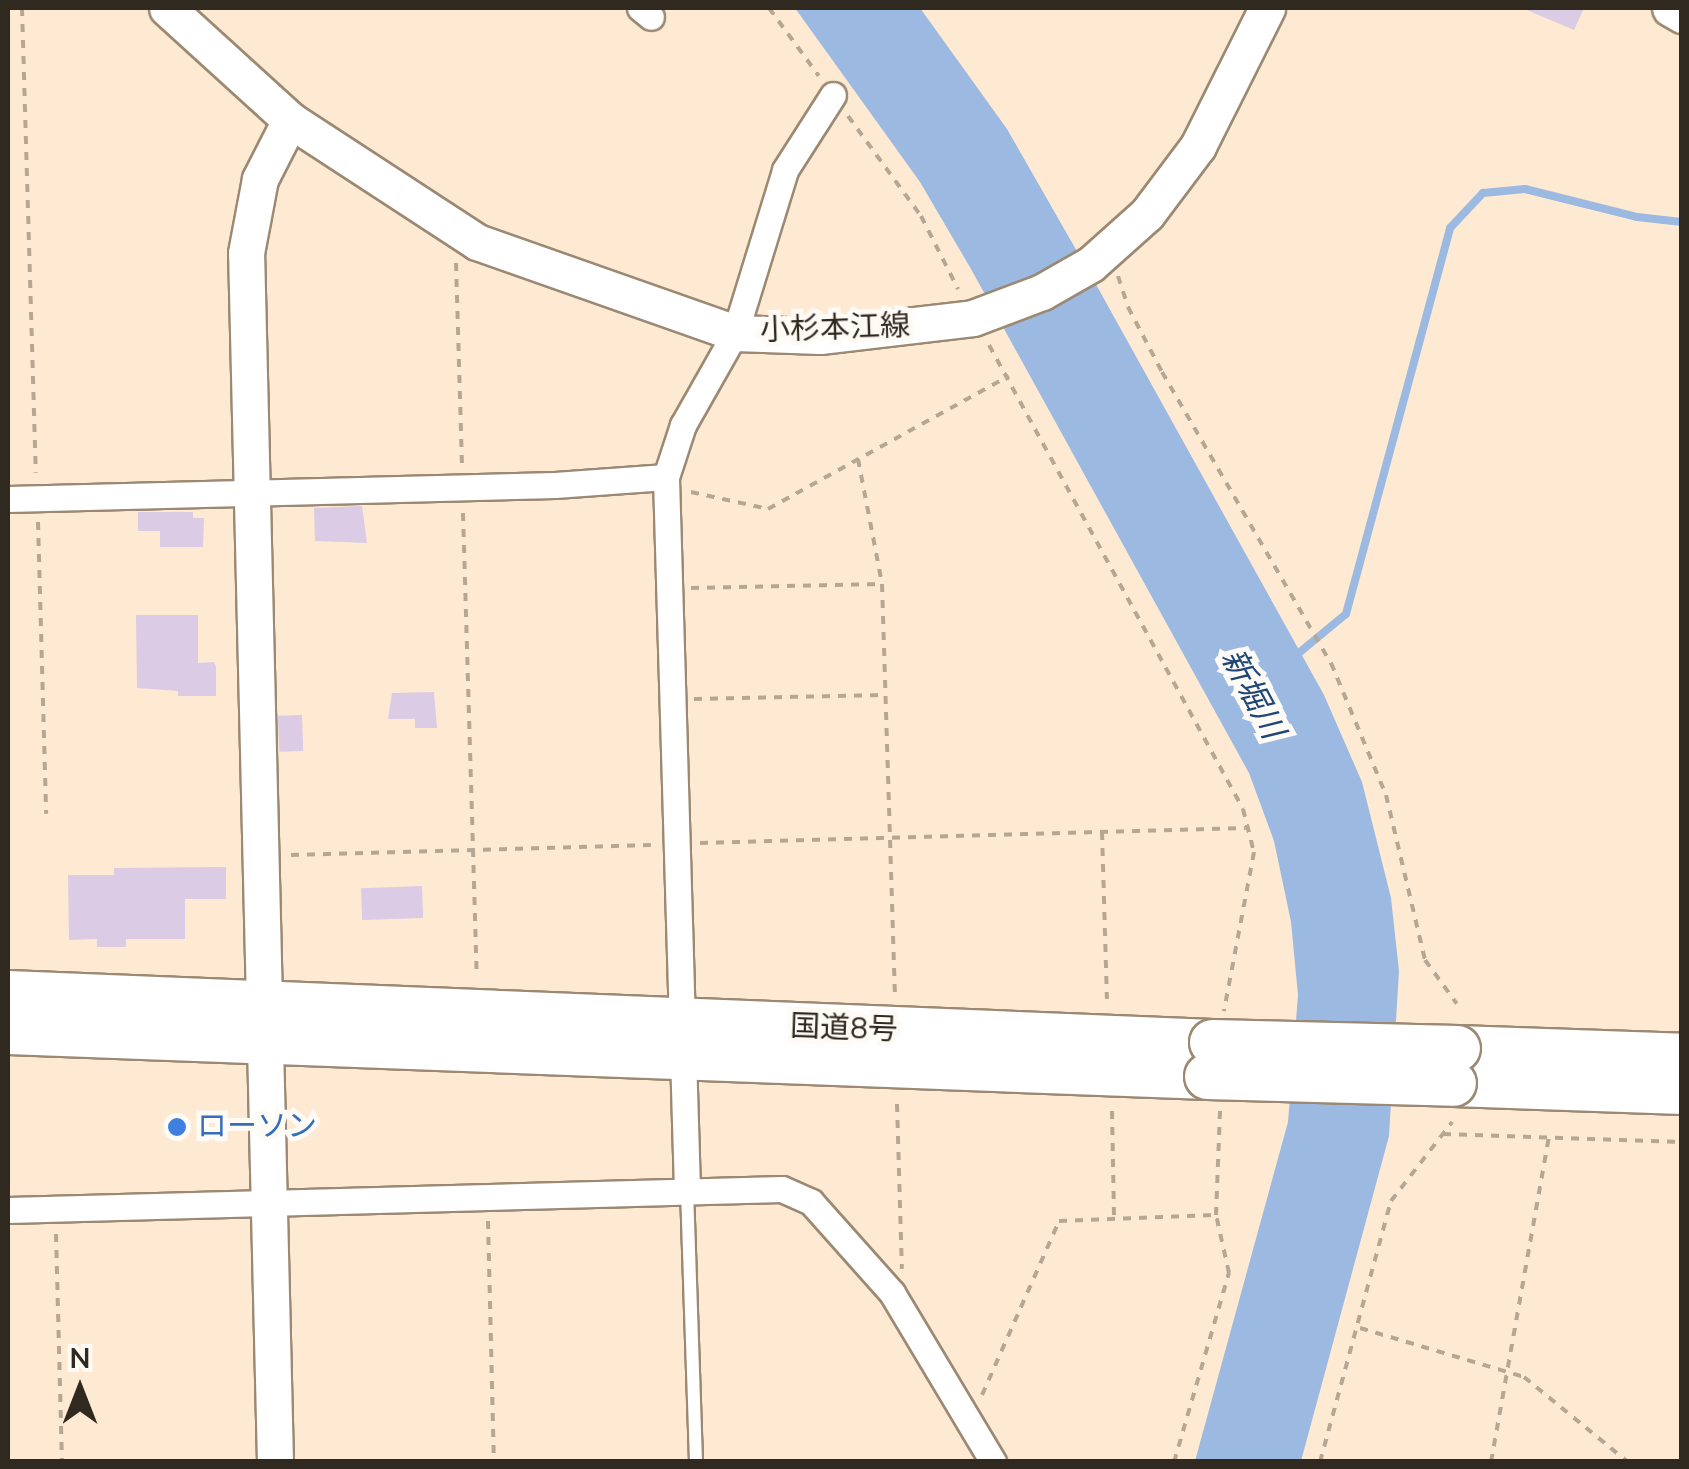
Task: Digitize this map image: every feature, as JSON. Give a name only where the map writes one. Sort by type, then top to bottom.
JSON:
[{"type":"highway","name":"国道8号","points":[[8,993],[264,1023]]},
{"type":"highway","name":"国道8号","points":[[8,1031],[264,1023],[1216,1060],[1455,1064],[1682,1056]]},
{"type":"highway","name":"国道8号","points":[[1455,1064],[1682,1092]]},
{"type":"street","name":"小杉本江線","points":[[167,8],[290,120],[476,242],[736,332],[820,336],[981,316],[1042,292],[1100,256],[1147,214],[1198,146],[1267,8]]},
{"type":"street","points":[[1670,8],[1682,16]]},
{"type":"street","points":[[687,1190],[666,482],[682,425],[736,332],[784,170],[833,96]]},
{"type":"street","points":[[275,1462],[246,253],[260,180],[290,120]]},
{"type":"street","points":[[8,498],[249,489],[666,482]]},
{"type":"street","points":[[8,1210],[782,1189],[812,1202],[892,1293],[993,1462]]},
{"type":"lane","points":[[687,1190],[696,1462]]},
{"type":"path","points":[[22,8],[46,814]]},
{"type":"path","points":[[769,8],[921,216],[981,316],[1009,376],[1243,809],[1254,852],[1216,1060],[1216,1215],[1229,1272],[1174,1462]]},
{"type":"path","points":[[455,228],[476,973]]},
{"type":"path","points":[[1100,256],[1162,372],[1331,663],[1386,795],[1425,960],[1455,1064],[1443,1134],[1391,1201],[1320,1462]]},
{"type":"path","points":[[666,482],[768,509],[1009,376]]},
{"type":"path","points":[[858,459],[882,584],[896,996]]},
{"type":"path","points":[[672,589],[882,584]]},
{"type":"path","points":[[674,700],[886,694]]},
{"type":"path","points":[[261,856],[1248,828]]},
{"type":"path","points":[[1102,832],[1107,998]]},
{"type":"path","points":[[892,1293],[902,1275],[897,1104]]},
{"type":"path","points":[[1112,1110],[1114,1219]]},
{"type":"path","points":[[1443,1134],[1682,1142]]},
{"type":"path","points":[[1491,1462],[1549,1138]]},
{"type":"path","points":[[487,1196],[494,1462]]},
{"type":"path","points":[[56,1209],[62,1462]]},
{"type":"path","points":[[970,1422],[1060,1222],[1216,1215]]},
{"type":"path","points":[[1358,1328],[1524,1376],[1628,1462]]},
{"type":"water","name":"新堀川","points":[[795,8],[920,8],[1007,129],[1098,288],[1324,695],[1362,782],[1391,898],[1399,971],[1389,1136],[1301,1461],[1195,1461],[1288,1122],[1298,995],[1291,922],[1274,841],[1249,773],[971,269],[920,182]]},
{"type":"building","points":[[1522,8],[1584,8],[1574,30]]},
{"type":"building","points":[[362,506],[367,543],[315,541],[314,508]]},
{"type":"building","points":[[138,512],[193,512],[193,518],[204,518],[203,547],[160,547],[160,531],[138,531]]},
{"type":"building","points":[[136,615],[198,615],[198,663],[214,662],[216,696],[178,696],[178,691],[137,688]]},
{"type":"building","points":[[434,692],[437,728],[415,728],[415,719],[388,719],[392,693]]},
{"type":"building","points":[[302,715],[303,751],[279,752],[278,716]]},
{"type":"building","points":[[226,867],[226,899],[185,899],[185,939],[126,939],[126,947],[97,947],[97,939],[69,940],[68,875],[114,875],[114,868]]},
{"type":"building","points":[[422,886],[423,918],[362,920],[361,888]]},
{"type":"waterway","points":[[1294,657],[1346,614],[1450,228],[1483,193],[1525,189],[1637,217],[1682,222]]},
{"type":"place","name":"ローソン","points":[[177,1127]]}]
